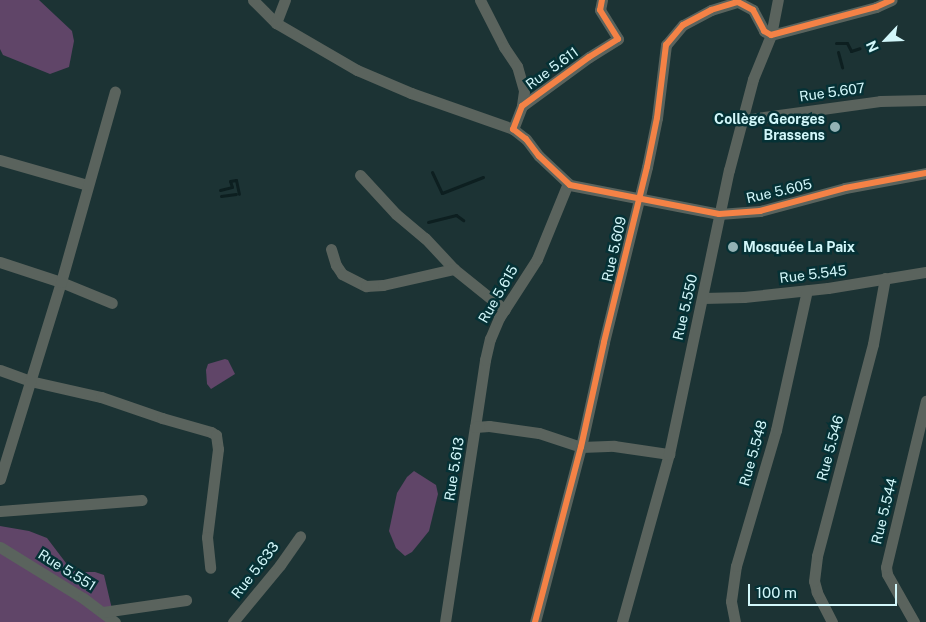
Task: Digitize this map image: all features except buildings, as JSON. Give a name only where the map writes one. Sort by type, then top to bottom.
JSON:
[{"type":"street","points":[[253,0],[276,23],[335,58],[382,82],[513,129],[526,139],[539,156],[568,183],[581,188],[638,199]]},
{"type":"street","points":[[276,23],[285,0]]},
{"type":"street","points":[[480,0],[504,46],[517,66],[524,91],[522,106]]},
{"type":"street","name":"Rue 5.550","points":[[622,622],[669,454],[719,214],[742,120],[753,79],[771,35],[778,0]]},
{"type":"street","points":[[771,35],[876,7],[892,0]]},
{"type":"street","name":"Rue 5.609","points":[[535,622],[557,530],[581,447],[657,118],[666,45],[683,26],[711,10],[738,2],[753,10],[764,31],[771,35]]},
{"type":"street","name":"Rue 5.611","points":[[513,129],[522,106],[582,62],[618,40],[599,3]]},
{"type":"street","points":[[0,479],[61,282],[115,91]]},
{"type":"street","name":"Rue 5.607","points":[[742,120],[880,101],[926,100]]},
{"type":"street","points":[[0,160],[88,185]]},
{"type":"street","name":"Rue 5.605","points":[[638,199],[719,214],[760,212],[845,188],[926,172]]},
{"type":"street","points":[[360,175],[396,214],[424,238],[454,269],[505,310]]},
{"type":"street","name":"Rue 5.615","points":[[475,427],[484,360],[490,340],[505,310],[536,259],[568,183]]},
{"type":"street","points":[[331,250],[336,265],[342,274],[366,286],[383,285],[454,269]]},
{"type":"street","points":[[0,262],[61,282],[112,303]]},
{"type":"street","name":"Rue 5.545","points":[[703,298],[744,297],[807,290],[926,272]]},
{"type":"street","name":"Rue 5.546","points":[[832,622],[817,592],[814,581],[816,556],[873,344],[885,278]]},
{"type":"street","name":"Rue 5.548","points":[[735,622],[731,601],[736,566],[776,430],[807,290]]},
{"type":"street","points":[[0,370],[30,381],[82,392],[216,435],[218,449],[207,537],[210,568]]},
{"type":"street","name":"Rue 5.544","points":[[914,622],[887,574],[886,567],[926,401]]},
{"type":"street","name":"Rue 5.613","points":[[445,622],[475,427],[490,426],[539,433],[581,447],[614,446],[669,454]]},
{"type":"street","points":[[0,511],[142,500]]},
{"type":"street","name":"Rue 5.633","points":[[233,622],[280,565],[300,536]]},
{"type":"street","name":"Rue 5.551","points":[[0,547],[115,622]]},
{"type":"street","points":[[102,612],[186,600]]},
{"type":"shaded area","points":[[0,0],[39,0],[72,31],[74,41],[69,67],[50,74],[3,55],[0,49]]},
{"type":"shaded area","points":[[225,359],[228,360],[235,374],[211,389],[207,384],[206,370],[208,364]]},
{"type":"shaded area","points":[[414,471],[436,485],[438,494],[429,531],[412,552],[405,556],[396,548],[389,531],[397,493],[407,477]]},
{"type":"shaded area","points":[[0,526],[29,531],[47,538],[69,567],[76,572],[95,572],[104,575],[115,622],[0,622]]},
{"type":"waterway","points":[[836,43],[847,43],[851,51],[860,48]]},
{"type":"waterway","points":[[838,52],[842,67]]},
{"type":"waterway","points":[[432,172],[442,193],[483,177]]},
{"type":"waterway","points":[[220,190],[232,187],[230,181],[236,180],[239,194]]},
{"type":"waterway","points":[[221,196],[236,194]]},
{"type":"waterway","points":[[428,222],[456,215],[463,220]]},
{"type":"cycle path","points":[[602,0],[600,10],[618,39],[589,57],[522,106],[513,129],[526,139],[539,156],[570,185],[719,214],[760,211],[845,188],[926,173]]},
{"type":"cycle path","points":[[535,622],[581,447],[604,342],[647,167],[657,118],[666,45],[683,25],[711,10],[738,2],[753,10],[764,31],[771,35],[876,7],[892,0]]},
{"type":"place","name":"Collège Georges Brassens","points":[[835,127]]},
{"type":"place","name":"Mosquée La Paix","points":[[733,247]]}]
